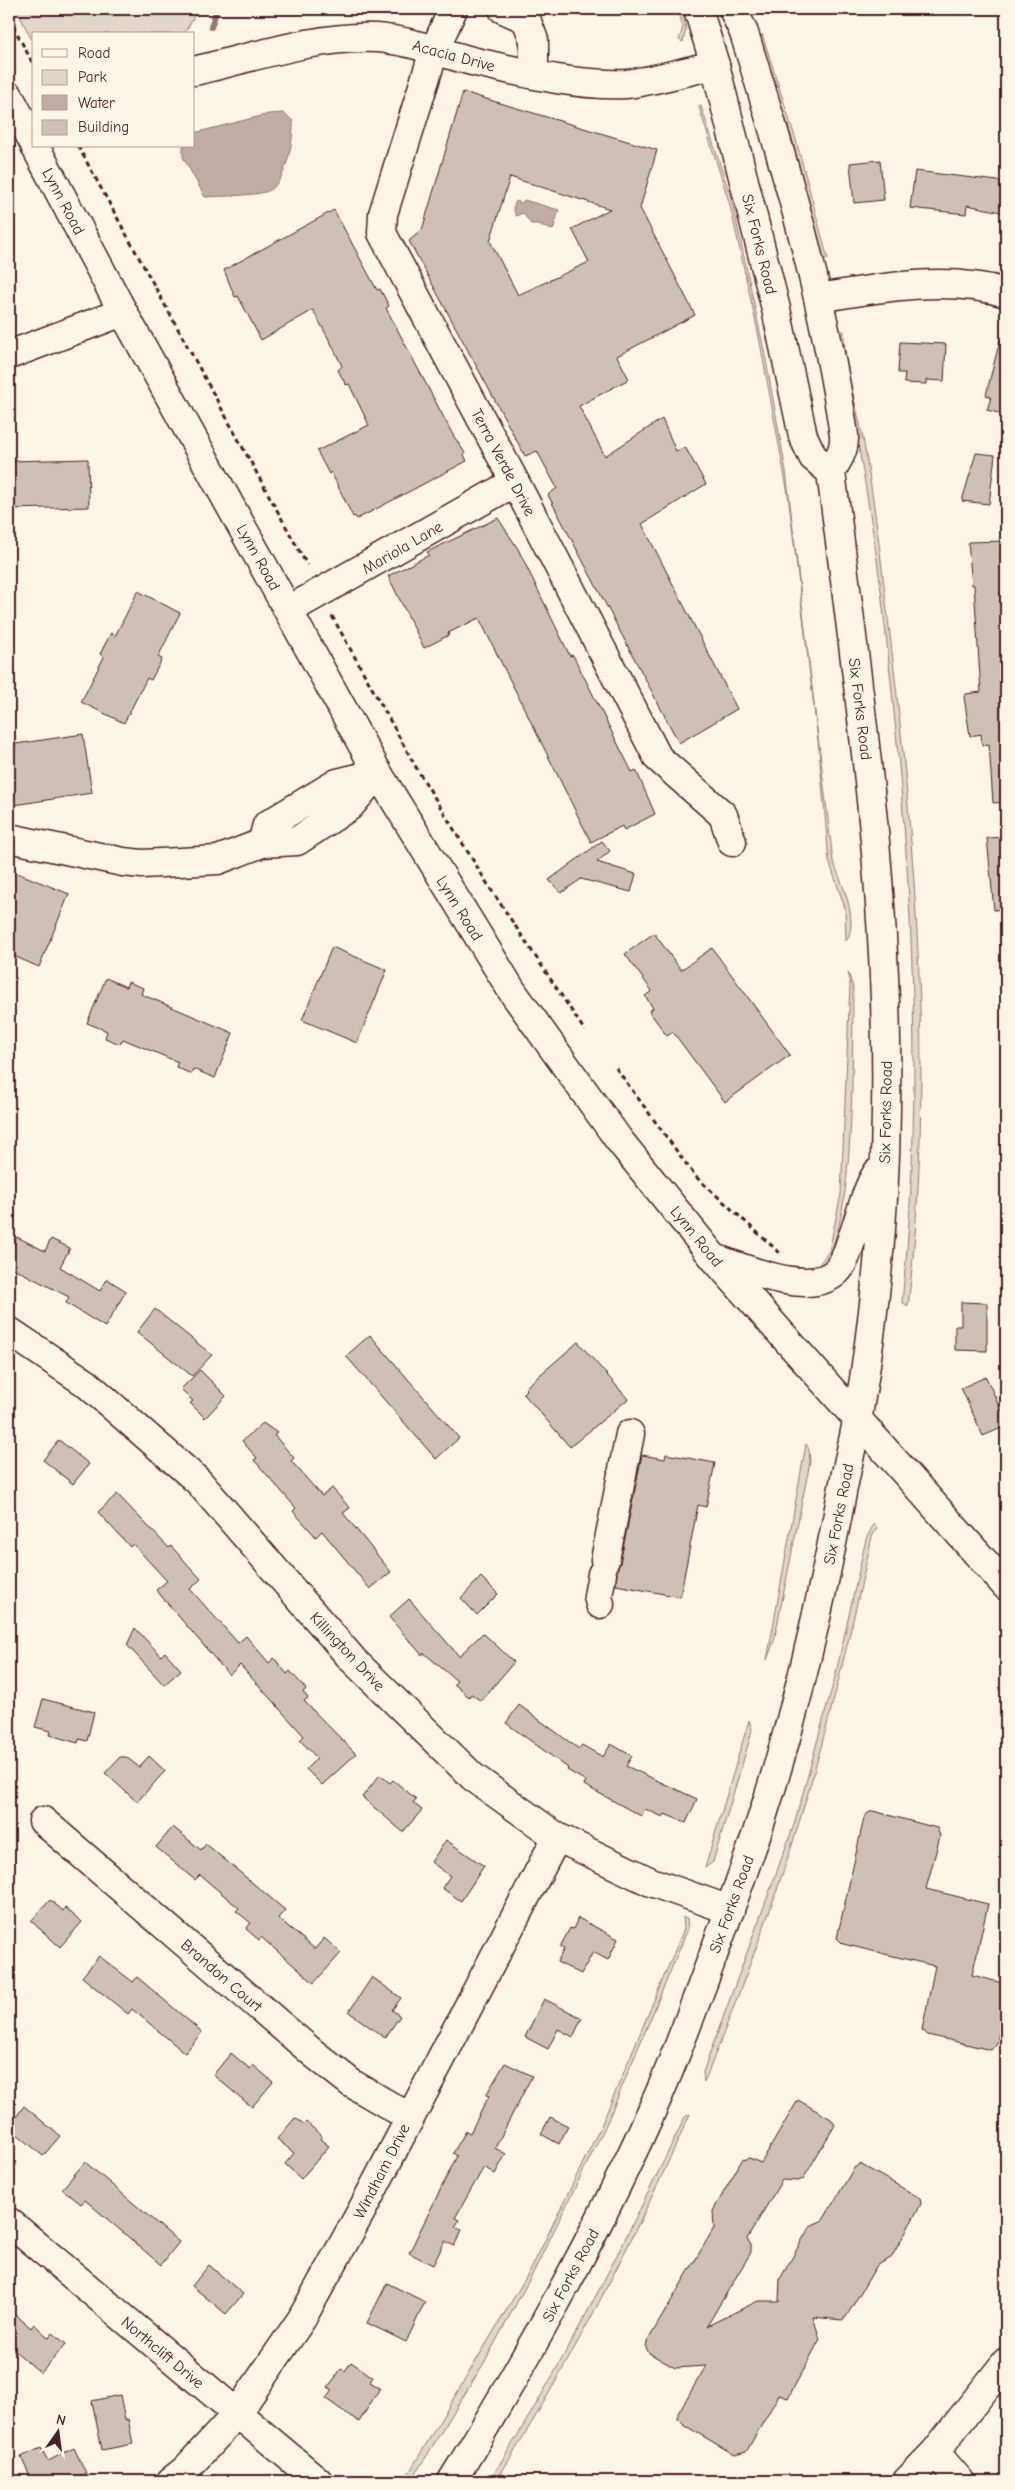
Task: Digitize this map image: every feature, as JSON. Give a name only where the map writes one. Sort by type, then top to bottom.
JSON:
[{"type":"street","name":"Terra Verde Drive","points":[[453,9],[434,51],[383,214],[382,233],[515,482],[658,758],[723,815],[732,842]]},
{"type":"street","points":[[503,9],[526,19],[534,40],[534,75]]},
{"type":"street","name":"Six Forks Road","points":[[452,2481],[555,2307],[625,2168],[662,2088],[730,1910],[766,1805],[796,1702],[825,1579],[857,1421],[867,1355],[885,1161],[886,1019],[879,875],[868,768],[831,472],[813,457],[803,436],[776,309],[715,65],[698,9]]},
{"type":"street","points":[[733,9],[744,33],[776,138],[819,298],[844,435],[844,446],[841,456],[831,472]]},
{"type":"street","name":"Acacia Drive","points":[[195,71],[331,40],[376,38],[411,44],[534,75],[579,81],[626,84],[715,65]]},
{"type":"street","name":"Lynn Road","points":[[9,96],[27,132]]},
{"type":"street","name":"Lynn Road","points":[[36,148],[123,312],[378,774],[512,991],[619,1140],[714,1258],[857,1421],[1006,1586]]},
{"type":"street","points":[[819,298],[847,293],[944,283],[1006,293]]},
{"type":"street","points":[[9,355],[123,312]]},
{"type":"street","name":"Mariola Lane","points":[[288,610],[515,482]]},
{"type":"street","points":[[9,838],[123,862],[142,864],[218,860],[262,843],[297,841],[350,806],[378,774]]},
{"type":"street","points":[[714,1258],[779,1279],[806,1282],[830,1278],[839,1270],[869,1191],[885,1161]]},
{"type":"street","name":"Killington Drive","points":[[9,1331],[86,1383],[198,1481],[353,1660],[473,1777],[557,1837],[651,1882],[730,1910]]},
{"type":"street","points":[[600,1604],[598,1596],[603,1567],[630,1434]]},
{"type":"street","name":"Brandon Court","points":[[43,1821],[313,2053],[351,2083],[409,2117]]},
{"type":"street","name":"Windham Drive","points":[[171,2481],[191,2464],[236,2414],[301,2320],[362,2210],[557,1837]]},
{"type":"street","name":"Northclift Drive","points":[[9,2222],[318,2481]]},
{"type":"street","points":[[907,2481],[935,2452],[1006,2362]]},
{"type":"street","points":[[935,2452],[960,2481]]},
{"type":"path","points":[[9,18],[32,62]]},
{"type":"path","points":[[79,148],[307,565]]},
{"type":"path","points":[[332,616],[417,770],[474,862],[585,1031]]},
{"type":"path","points":[[616,1068],[695,1176],[788,1260]]},
{"type":"green space","points":[[16,9],[291,9],[197,11],[185,32],[32,32],[32,40]]},
{"type":"green space","points":[[678,9],[682,9],[686,29],[683,42],[679,40],[683,27]]},
{"type":"green space","points":[[762,34],[796,140],[828,259],[824,259],[822,255],[793,142],[760,40]]},
{"type":"green space","points":[[701,106],[732,201],[765,355],[786,471],[833,861],[848,901],[850,912],[850,933],[846,941],[845,908],[829,861],[819,749],[788,494],[759,337],[730,205],[699,107]]},
{"type":"green space","points":[[841,331],[844,331],[848,368],[862,433],[878,534],[905,771],[912,860],[921,1039],[920,1129],[916,1218],[908,1306],[902,1302],[913,1128],[914,1041],[907,868],[880,584],[843,361]]},
{"type":"green space","points":[[848,972],[853,987],[853,1048],[850,1136],[846,1179],[841,1218],[832,1248],[820,1266],[820,1263],[829,1251],[841,1194],[850,985]]},
{"type":"green space","points":[[806,1444],[809,1449],[810,1462],[774,1641],[767,1660]]},
{"type":"green space","points":[[874,1524],[877,1528],[872,1537],[841,1668],[806,1799],[770,1909],[704,2083],[703,2072],[795,1822],[835,1677],[866,1539]]},
{"type":"green space","points":[[749,1720],[752,1729],[750,1738],[713,1862],[705,1868]]},
{"type":"green space","points":[[683,1917],[687,1918],[688,1929],[606,2125],[534,2271],[484,2363],[411,2481],[404,2481],[531,2269],[601,2126],[684,1929]]},
{"type":"green space","points":[[690,2114],[624,2255],[575,2347],[496,2481],[489,2481],[568,2348],[640,2210],[685,2117]]},
{"type":"water","points":[[283,113],[293,121],[288,160],[280,180],[268,191],[255,194],[205,197],[183,157],[183,148],[195,148],[195,133],[269,114]]},
{"type":"water","points":[[524,200],[559,210],[553,230],[538,224],[531,224],[523,213],[516,216],[513,208],[516,201],[522,203]]},
{"type":"building","points":[[463,92],[657,150],[640,208],[695,315],[617,356],[629,379],[579,406],[605,456],[662,419],[676,451],[685,447],[706,484],[642,524],[737,709],[679,743],[548,495],[557,488],[537,451],[525,456],[409,241],[422,230]],"holes":[[[510,177],[610,209],[572,229],[589,262],[518,295],[490,241]]]},
{"type":"building","points":[[880,160],[884,200],[854,203],[850,163]]},
{"type":"building","points":[[915,171],[1006,182],[1006,213],[967,205],[966,214],[910,208]]},
{"type":"building","points":[[334,210],[377,290],[380,289],[389,306],[386,308],[453,435],[465,453],[467,461],[357,519],[355,516],[353,517],[331,472],[329,474],[317,451],[369,425],[349,384],[346,385],[338,370],[342,366],[333,347],[313,310],[261,340],[238,296],[235,297],[224,270]]},
{"type":"building","points":[[1000,340],[1006,341],[1006,415],[987,410],[991,397],[986,395]]},
{"type":"building","points":[[900,342],[946,344],[944,381],[926,380],[926,384],[904,383],[905,373],[898,373]]},
{"type":"building","points":[[976,453],[995,455],[989,504],[962,501]]},
{"type":"building","points":[[88,459],[89,507],[9,509],[9,461]]},
{"type":"building","points":[[498,518],[518,549],[570,656],[573,655],[632,772],[636,770],[655,814],[624,830],[622,826],[591,842],[479,618],[448,633],[449,635],[424,648],[388,576],[429,555],[427,552]]},
{"type":"building","points":[[1006,541],[1006,665],[999,666],[1006,710],[1006,802],[993,803],[989,744],[982,745],[981,734],[970,736],[964,697],[966,694],[981,692],[974,585],[972,585],[968,542]]},
{"type":"building","points":[[138,591],[180,613],[158,657],[162,659],[151,680],[147,678],[124,723],[81,702],[104,657],[100,654],[111,633],[115,636]]},
{"type":"building","points":[[83,734],[92,793],[14,805],[9,772],[9,745]]},
{"type":"building","points":[[1006,837],[1006,909],[994,910],[987,838]]},
{"type":"building","points":[[602,841],[610,851],[597,862],[636,874],[631,892],[581,879],[561,893],[549,880]]},
{"type":"building","points":[[15,872],[69,894],[39,967],[9,954],[9,887]]},
{"type":"building","points":[[654,933],[681,970],[712,948],[790,1055],[725,1102],[673,1032],[667,1036],[649,1011],[653,1008],[645,996],[652,991],[625,954]]},
{"type":"building","points":[[332,947],[387,970],[357,1043],[302,1020]]},
{"type":"building","points":[[106,978],[126,987],[128,982],[143,988],[141,994],[233,1033],[215,1078],[193,1069],[191,1074],[176,1067],[178,1062],[123,1039],[120,1044],[105,1038],[107,1031],[87,1023]]},
{"type":"building","points":[[17,1237],[45,1251],[51,1239],[70,1248],[60,1267],[100,1291],[107,1279],[126,1291],[105,1327],[66,1303],[69,1297],[9,1266],[9,1253]]},
{"type":"building","points":[[961,1302],[987,1303],[987,1351],[955,1350],[955,1326],[961,1326]]},
{"type":"building","points":[[155,1309],[212,1355],[192,1376],[137,1332]]},
{"type":"building","points":[[370,1335],[459,1438],[436,1459],[346,1356]]},
{"type":"building","points":[[578,1342],[628,1399],[570,1447],[523,1393],[527,1389],[526,1387]]},
{"type":"building","points":[[200,1370],[226,1396],[205,1418],[190,1403],[193,1401],[181,1389]]},
{"type":"building","points":[[986,1377],[1001,1410],[1006,1408],[1006,1426],[983,1436],[961,1388]]},
{"type":"building","points":[[263,1423],[277,1433],[274,1435],[294,1458],[291,1461],[322,1496],[332,1488],[350,1508],[343,1513],[391,1572],[370,1589],[322,1531],[316,1537],[293,1511],[296,1508],[254,1460],[257,1458],[242,1441]]},
{"type":"building","points":[[59,1440],[89,1464],[73,1484],[43,1460]]},
{"type":"building","points":[[666,1454],[715,1463],[706,1507],[698,1505],[680,1597],[616,1585],[617,1570],[642,1455],[665,1459]]},
{"type":"building","points":[[117,1494],[169,1548],[171,1546],[201,1579],[190,1589],[238,1643],[246,1636],[269,1663],[274,1658],[287,1674],[290,1671],[306,1689],[303,1692],[308,1698],[304,1701],[356,1754],[322,1785],[306,1769],[317,1758],[300,1740],[304,1736],[240,1665],[229,1675],[156,1590],[167,1581],[133,1544],[130,1547],[98,1512]]},
{"type":"building","points":[[481,1577],[498,1594],[477,1615],[461,1598]]},
{"type":"building","points":[[409,1599],[459,1656],[483,1633],[514,1662],[481,1701],[471,1694],[469,1697],[454,1684],[457,1681],[424,1653],[422,1655],[389,1617]]},
{"type":"building","points":[[135,1628],[161,1656],[165,1652],[181,1670],[164,1685],[127,1645]]},
{"type":"building","points":[[43,1699],[94,1712],[87,1741],[79,1739],[78,1743],[50,1735],[51,1731],[35,1727]]},
{"type":"building","points":[[519,1705],[579,1749],[582,1745],[603,1757],[611,1744],[632,1756],[626,1766],[697,1799],[686,1823],[665,1814],[663,1817],[645,1809],[641,1816],[584,1785],[586,1781],[567,1770],[568,1768],[506,1723]]},
{"type":"building","points":[[149,1756],[165,1771],[137,1802],[105,1773],[120,1757],[126,1757],[139,1767]]},
{"type":"building","points":[[380,1775],[390,1783],[393,1780],[416,1799],[413,1803],[422,1810],[403,1832],[362,1797]]},
{"type":"building","points":[[873,1811],[937,1828],[940,1836],[926,1889],[988,1904],[972,1975],[1006,1984],[1006,2001],[997,2043],[991,2050],[928,2035],[922,2030],[935,1966],[843,1944],[837,1938],[864,1818]]},
{"type":"building","points":[[173,1827],[201,1850],[206,1844],[285,1910],[278,1918],[315,1949],[324,1938],[341,1953],[314,1983],[261,1937],[259,1940],[246,1929],[251,1923],[236,1911],[239,1908],[200,1875],[195,1880],[156,1847]]},
{"type":"building","points":[[446,1840],[484,1866],[461,1901],[442,1888],[450,1876],[431,1862]]},
{"type":"building","points":[[50,1900],[63,1911],[65,1908],[82,1922],[60,1947],[31,1921]]},
{"type":"building","points":[[578,1918],[618,1939],[608,1960],[593,1952],[581,1974],[557,1962],[564,1949],[560,1947],[570,1928],[573,1929]]},
{"type":"building","points":[[99,1956],[133,1982],[137,1977],[202,2032],[185,2053],[132,2009],[128,2014],[82,1977]]},
{"type":"building","points":[[372,1977],[401,1998],[392,2010],[400,2016],[385,2038],[349,2012]]},
{"type":"building","points":[[544,1999],[582,2018],[573,2037],[558,2029],[548,2049],[525,2037]]},
{"type":"building","points":[[231,2053],[250,2069],[253,2065],[273,2082],[252,2107],[213,2075]]},
{"type":"building","points":[[505,2063],[532,2076],[495,2148],[506,2154],[495,2174],[484,2167],[455,2218],[459,2220],[455,2227],[462,2230],[454,2246],[445,2241],[433,2265],[409,2253],[457,2156],[453,2153],[466,2131],[470,2133],[489,2096],[486,2095]]},
{"type":"building","points":[[798,2100],[831,2119],[835,2125],[803,2179],[798,2181],[782,2180],[747,2239],[751,2245],[751,2252],[707,2326],[758,2301],[779,2301],[780,2279],[810,2226],[823,2220],[854,2168],[860,2164],[920,2198],[921,2204],[891,2258],[877,2265],[846,2317],[842,2320],[813,2317],[820,2339],[788,2398],[779,2395],[746,2452],[735,2455],[684,2425],[678,2419],[678,2413],[706,2366],[675,2368],[649,2353],[646,2348],[647,2342],[714,2228],[713,2211],[742,2160],[749,2158],[761,2163]]},
{"type":"building","points":[[24,2106],[60,2136],[43,2156],[9,2127]]},
{"type":"building","points":[[550,2117],[568,2126],[559,2144],[541,2134]]},
{"type":"building","points":[[295,2118],[304,2124],[306,2122],[322,2136],[320,2139],[329,2146],[301,2179],[285,2164],[294,2153],[277,2139]]},
{"type":"building","points":[[85,2162],[179,2242],[161,2265],[85,2200],[81,2204],[62,2189]]},
{"type":"building","points":[[209,2265],[243,2294],[226,2314],[192,2286]]},
{"type":"building","points":[[387,2283],[425,2302],[406,2342],[367,2323]]},
{"type":"building","points":[[9,2309],[31,2328],[34,2324],[49,2338],[53,2333],[66,2344],[41,2373],[9,2346]]},
{"type":"building","points":[[351,2362],[373,2377],[370,2382],[380,2388],[359,2422],[326,2399],[332,2390],[328,2387],[341,2369],[345,2371]]},
{"type":"building","points":[[120,2395],[125,2420],[128,2419],[133,2444],[102,2450],[92,2401]]},
{"type":"building","points":[[41,2448],[48,2461],[74,2448],[86,2473],[68,2481],[32,2481],[21,2457]]},
{"type":"waterway","points":[[211,27],[217,9]]}]
